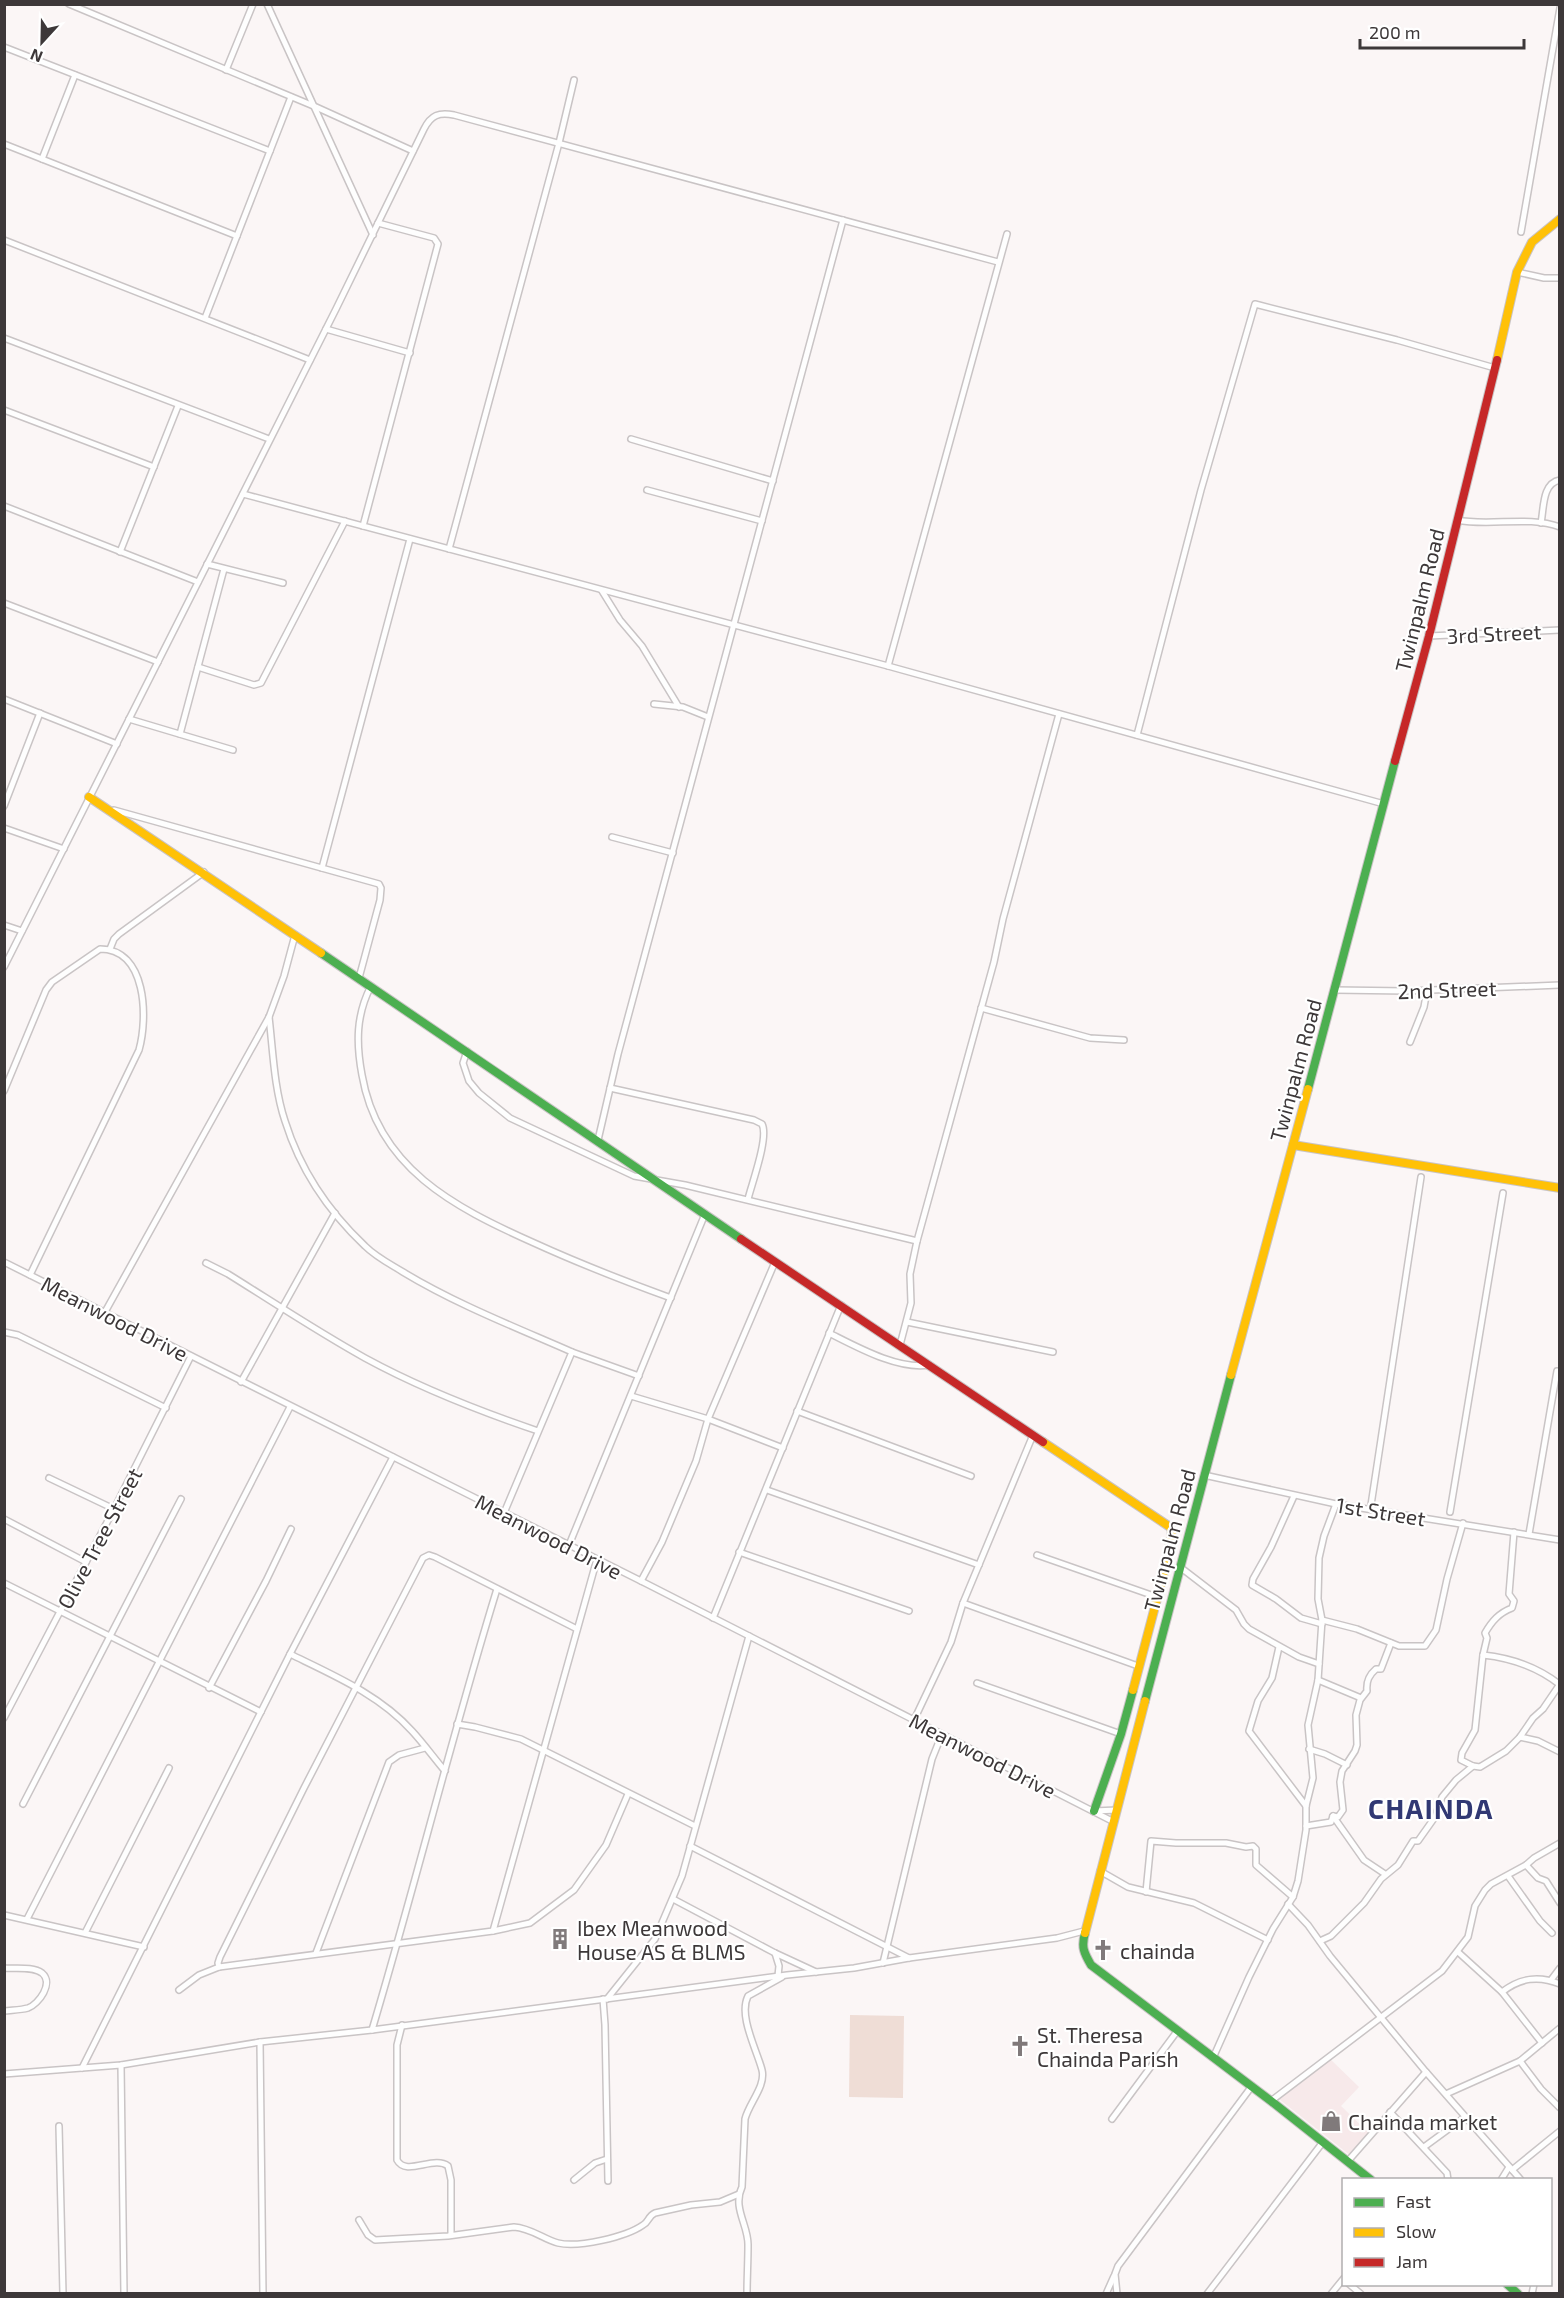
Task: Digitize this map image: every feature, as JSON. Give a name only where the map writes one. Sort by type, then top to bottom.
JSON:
[{"type":"main road","name":"Twinpalm Road","points":[[1178,2030],[1091,1965],[1083,1952],[1084,1931],[1429,636],[1496,368],[1517,272],[1532,242],[1560,219]]},
{"type":"main road","points":[[90,798],[204,872],[775,1262],[1170,1527],[1172,1531],[1169,1552],[1157,1597],[1120,1734],[1094,1810]]},
{"type":"main road","points":[[1293,1145],[1414,1167],[1504,1178],[1560,1188]]},
{"type":"main road","points":[[1178,2030],[1369,2178]]},
{"type":"street","points":[[69,4],[316,107],[413,151]]},
{"type":"street","points":[[226,70],[254,4]]},
{"type":"street","points":[[267,4],[316,107],[372,235]]},
{"type":"street","points":[[1521,232],[1560,8]]},
{"type":"street","points":[[4,47],[270,151]]},
{"type":"street","points":[[42,159],[75,75]]},
{"type":"street","points":[[449,549],[574,80]]},
{"type":"street","points":[[205,318],[291,97]]},
{"type":"street","points":[[4,967],[326,329],[413,151],[428,122],[440,113],[998,262]]},
{"type":"street","points":[[4,144],[237,236]]},
{"type":"street","points":[[598,1140],[620,1046],[843,220]]},
{"type":"street","points":[[363,526],[438,244],[434,238],[378,223]]},
{"type":"street","points":[[888,666],[1007,234]]},
{"type":"street","points":[[4,240],[310,360]]},
{"type":"street","points":[[1517,272],[1544,278],[1560,278]]},
{"type":"street","points":[[1137,735],[1201,490],[1254,304],[1398,340],[1496,368]]},
{"type":"street","points":[[326,329],[410,353]]},
{"type":"street","points":[[4,338],[269,439]]},
{"type":"street","points":[[120,552],[178,406]]},
{"type":"street","points":[[4,410],[154,467]]},
{"type":"street","points":[[631,439],[773,481]]},
{"type":"street","points":[[1541,523],[1548,487],[1554,481],[1560,480]]},
{"type":"street","points":[[647,489],[762,521]]},
{"type":"street","points":[[243,494],[888,666],[1384,804]]},
{"type":"street","points":[[4,506],[198,582]]},
{"type":"street","points":[[1457,520],[1470,523],[1541,523],[1560,527]]},
{"type":"street","points":[[198,667],[254,685],[261,683],[345,521]]},
{"type":"street","points":[[322,867],[410,539]]},
{"type":"street","points":[[207,564],[283,583]]},
{"type":"street","points":[[180,734],[224,569]]},
{"type":"street","points":[[602,591],[620,620],[661,674],[679,707]]},
{"type":"street","points":[[4,603],[158,662]]},
{"type":"street","name":"3rd Street","points":[[1429,636],[1560,630]]},
{"type":"street","points":[[4,699],[117,744]]},
{"type":"street","points":[[654,704],[679,707],[708,717]]},
{"type":"street","points":[[4,807],[40,713]]},
{"type":"street","points":[[900,1345],[912,1293],[910,1274],[917,1241],[1059,714]]},
{"type":"street","points":[[129,719],[233,750]]},
{"type":"street","points":[[108,809],[374,881],[380,886],[376,915],[359,978]]},
{"type":"street","points":[[4,828],[64,849]]},
{"type":"street","points":[[612,837],[673,853]]},
{"type":"street","points":[[110,949],[119,934],[204,872]]},
{"type":"street","points":[[4,925],[22,931]]},
{"type":"street","points":[[105,1312],[269,1017],[284,976],[295,935]]},
{"type":"street","points":[[4,1091],[42,1000],[52,982],[100,949],[110,949],[129,963],[136,974],[144,1002],[143,1036],[135,1060],[30,1275]]},
{"type":"street","name":"2nd Street","points":[[1334,990],[1427,990],[1560,985]]},
{"type":"street","points":[[371,986],[363,1001],[358,1028],[358,1054],[364,1091],[382,1132],[405,1162],[430,1188],[483,1220],[596,1271],[671,1298]]},
{"type":"street","points":[[1410,1042],[1424,1007],[1427,990]]},
{"type":"street","points":[[981,1008],[1090,1038],[1124,1040]]},
{"type":"street","points":[[269,1017],[284,1119],[310,1178],[335,1213],[366,1247],[380,1258],[450,1298],[572,1352],[639,1376]]},
{"type":"street","points":[[467,1051],[463,1063],[469,1081],[479,1094],[503,1113],[526,1127],[634,1176],[748,1199],[917,1241]]},
{"type":"street","points":[[610,1088],[762,1124],[765,1128],[763,1140],[748,1199]]},
{"type":"street","points":[[1371,1505],[1421,1177]]},
{"type":"street","points":[[1450,1512],[1503,1193]]},
{"type":"street","points":[[241,1382],[335,1213]]},
{"type":"street","points":[[568,1545],[705,1214]]},
{"type":"street","name":"Meanwood Drive","points":[[4,1262],[641,1581],[1114,1822]]},
{"type":"street","points":[[641,1581],[662,1542],[696,1461],[708,1419],[775,1262]]},
{"type":"street","points":[[206,1263],[366,1358],[411,1381],[492,1415],[538,1431]]},
{"type":"street","points":[[713,1618],[841,1305]]},
{"type":"street","points":[[907,1322],[1053,1352]]},
{"type":"street","points":[[4,1332],[18,1335],[166,1408]]},
{"type":"street","points":[[830,1333],[866,1351],[901,1364],[917,1367],[930,1365]]},
{"type":"street","points":[[504,1513],[572,1352]]},
{"type":"street","name":"Olive Tree Street","points":[[4,1718],[114,1509],[191,1356]]},
{"type":"street","points":[[1529,1534],[1557,1371]]},
{"type":"street","points":[[631,1396],[708,1419],[783,1448]]},
{"type":"street","points":[[27,1919],[290,1407]]},
{"type":"street","points":[[798,1411],[971,1476]]},
{"type":"street","points":[[914,1719],[951,1642],[963,1603],[1033,1435]]},
{"type":"street","points":[[82,2068],[290,1654],[393,1457]]},
{"type":"street","name":"1st Street","points":[[1204,1475],[1336,1504],[1560,1540]]},
{"type":"street","points":[[49,1478],[114,1509]]},
{"type":"street","points":[[766,1490],[979,1565]]},
{"type":"street","points":[[1294,1496],[1271,1547],[1252,1579],[1252,1585],[1301,1618],[1357,1629],[1399,1646],[1425,1646],[1436,1630],[1447,1579],[1463,1523]]},
{"type":"street","points":[[23,1804],[181,1498]]},
{"type":"street","points":[[1213,2058],[1268,1940],[1293,1897],[1298,1881],[1306,1826],[1306,1806],[1313,1778],[1308,1715],[1318,1680],[1322,1622],[1318,1599],[1319,1558],[1324,1536],[1336,1504]]},
{"type":"street","points":[[4,1519],[86,1562]]},
{"type":"street","points":[[209,1688],[291,1529]]},
{"type":"street","points":[[1483,1655],[1518,1661],[1559,1684],[1543,1709],[1533,1718],[1520,1737],[1506,1751],[1479,1767],[1461,1760],[1462,1753],[1475,1730],[1483,1655],[1487,1638],[1485,1633],[1492,1622],[1503,1612],[1512,1608],[1514,1601],[1509,1594],[1514,1532]]},
{"type":"street","points":[[739,1552],[909,1611]]},
{"type":"street","points":[[1036,1555],[1157,1597]]},
{"type":"street","points":[[219,1967],[220,1957],[418,1567],[426,1556],[435,1557],[577,1629]]},
{"type":"street","points":[[493,1931],[597,1559]]},
{"type":"street","points":[[1180,1567],[1236,1610],[1249,1629],[1279,1647],[1318,1664]]},
{"type":"street","points":[[4,1583],[209,1688],[261,1712]]},
{"type":"street","points":[[372,2030],[497,1589]]},
{"type":"street","points":[[963,1603],[1138,1666]]},
{"type":"street","points":[[608,2181],[605,1999],[655,1939],[673,1899],[749,1636]]},
{"type":"street","points":[[1333,1816],[1338,1817],[1343,1809],[1342,1771],[1357,1745],[1355,1722],[1362,1698],[1367,1691],[1366,1683],[1372,1672],[1381,1669],[1391,1643]]},
{"type":"street","points":[[1279,1647],[1272,1678],[1258,1701],[1249,1731],[1306,1806]]},
{"type":"street","points":[[290,1654],[357,1686],[412,1730],[445,1771]]},
{"type":"street","points":[[1318,1680],[1362,1698]]},
{"type":"street","points":[[977,1683],[1120,1734]]},
{"type":"street","points":[[457,1724],[508,1734],[545,1750],[695,1826]]},
{"type":"street","points":[[883,1963],[932,1759],[942,1734]]},
{"type":"street","points":[[1520,1737],[1538,1741],[1560,1752]]},
{"type":"street","points":[[316,1953],[389,1762],[399,1755],[425,1748]]},
{"type":"street","points":[[1310,1749],[1347,1765]]},
{"type":"street","points":[[1320,1941],[1331,1936],[1364,1903],[1385,1874],[1398,1865],[1413,1841],[1418,1841],[1434,1817],[1442,1797],[1456,1780],[1473,1766]]},
{"type":"street","points":[[85,1933],[169,1768]]},
{"type":"street","points":[[179,1990],[199,1975],[219,1967],[493,1931],[530,1923],[574,1890],[606,1845],[628,1794]]},
{"type":"street","points":[[1094,1810],[1117,1810]]},
{"type":"street","points":[[1306,1826],[1330,1822],[1333,1816]]},
{"type":"street","points":[[1333,1816],[1364,1860],[1385,1874]]},
{"type":"street","points":[[1146,1892],[1151,1841],[1154,1840],[1253,1846],[1256,1849],[1256,1865],[1293,1897]]},
{"type":"street","points":[[1272,2101],[1442,1971],[1458,1952],[1470,1932],[1475,1906],[1491,1884],[1508,1876],[1560,1842]]},
{"type":"street","points":[[690,1845],[909,1958]]},
{"type":"street","points":[[1526,1865],[1538,1878],[1546,1881],[1560,1904]]},
{"type":"street","points":[[1100,1871],[1128,1887],[1194,1903],[1268,1940]]},
{"type":"street","points":[[1508,1876],[1540,1921],[1552,1933]]},
{"type":"street","points":[[673,1899],[816,1972]]},
{"type":"street","points":[[1288,1904],[1308,1925],[1380,2018],[1519,2178]]},
{"type":"street","points":[[4,1915],[144,1947]]},
{"type":"street","points":[[4,2074],[121,2065],[261,2042],[372,2030],[883,1963],[1057,1938],[1084,1931]]},
{"type":"street","points":[[1458,1952],[1502,1992],[1542,2043]]},
{"type":"street","points":[[775,1953],[778,1965],[777,1976]]},
{"type":"street","points":[[4,1968],[33,1970],[42,1973],[47,1984],[37,2002],[29,2007],[4,2011]]},
{"type":"street","points":[[1551,1980],[1560,1968]]},
{"type":"street","points":[[747,2294],[748,2246],[739,2208],[739,2194],[742,2187],[745,2119],[763,2076],[752,2042],[745,2006],[748,1996],[787,1975]]},
{"type":"street","points":[[1502,1992],[1522,1980],[1551,1980],[1560,1984]]},
{"type":"street","points":[[402,2025],[397,2045],[397,2160],[404,2167],[436,2162],[448,2166],[451,2180],[451,2235]]},
{"type":"street","points":[[1446,2094],[1520,2061],[1560,2028]]},
{"type":"street","points":[[1112,2119],[1178,2030]]},
{"type":"street","points":[[261,2042],[263,2294]]},
{"type":"street","points":[[1520,2061],[1541,2089],[1560,2108]]},
{"type":"street","points":[[121,2065],[124,2294]]},
{"type":"street","points":[[1348,2161],[1426,2072]]},
{"type":"street","points":[[1106,2294],[1118,2266],[1252,2086]]},
{"type":"street","points":[[1390,2112],[1447,2173],[1448,2178]]},
{"type":"street","points":[[1424,2147],[1464,2117]]},
{"type":"street","points":[[59,2126],[63,2294]]},
{"type":"street","points":[[1503,2178],[1510,2169],[1559,2133]]},
{"type":"street","points":[[1207,2294],[1323,2142]]},
{"type":"street","points":[[574,2180],[595,2163],[607,2159]]},
{"type":"street","points":[[359,2220],[368,2235],[375,2240],[451,2235],[514,2227],[567,2244],[615,2238],[645,2225],[650,2215],[655,2213],[691,2205],[720,2202],[739,2194]]},
{"type":"street","points":[[1117,2294],[1115,2274],[1118,2266]]},
{"type":"street","points":[[1331,2294],[1342,2280]]},
{"type":"shaded area","points":[[850,2015],[904,2016],[903,2098],[849,2097]]},
{"type":"shaded area","name":"Chainda market","points":[[1330,2059],[1359,2087],[1341,2106],[1371,2135],[1351,2156],[1279,2099]]},
{"type":"traffic: fast","points":[[1308,1089],[1395,761]]},
{"type":"traffic: fast","points":[[321,953],[741,1239]]},
{"type":"traffic: fast","points":[[1145,1701],[1231,1375]]},
{"type":"traffic: fast","points":[[1094,1811],[1121,1734],[1133,1690]]},
{"type":"traffic: fast","points":[[1085,1933],[1084,1950],[1091,1965],[1368,2178]]},
{"type":"traffic: fast","points":[[1509,2286],[1518,2294]]},
{"type":"traffic: slow","points":[[1497,360],[1517,272],[1532,242],[1560,219]]},
{"type":"traffic: slow","points":[[89,797],[321,953]]},
{"type":"traffic: slow","points":[[1231,1375],[1308,1089]]},
{"type":"traffic: slow","points":[[1293,1145],[1560,1188]]},
{"type":"traffic: slow","points":[[1043,1442],[1170,1527],[1172,1531],[1167,1561],[1133,1690]]},
{"type":"traffic: slow","points":[[1085,1933],[1145,1701]]},
{"type":"traffic: jam","points":[[1395,761],[1429,636],[1497,360]]},
{"type":"traffic: jam","points":[[741,1239],[1043,1442]]},
{"type":"place","name":"Ibex Meanwood House AS & BLMS","points":[[560,1939]]},
{"type":"place","name":"chainda","points":[[1103,1950]]},
{"type":"place","name":"St. Theresa Chainda Parish","points":[[1020,2046]]},
{"type":"place","name":"Chainda market","points":[[1331,2121]]},
{"type":"district","name":"CHAINDA","points":[[1431,1808]]}]
